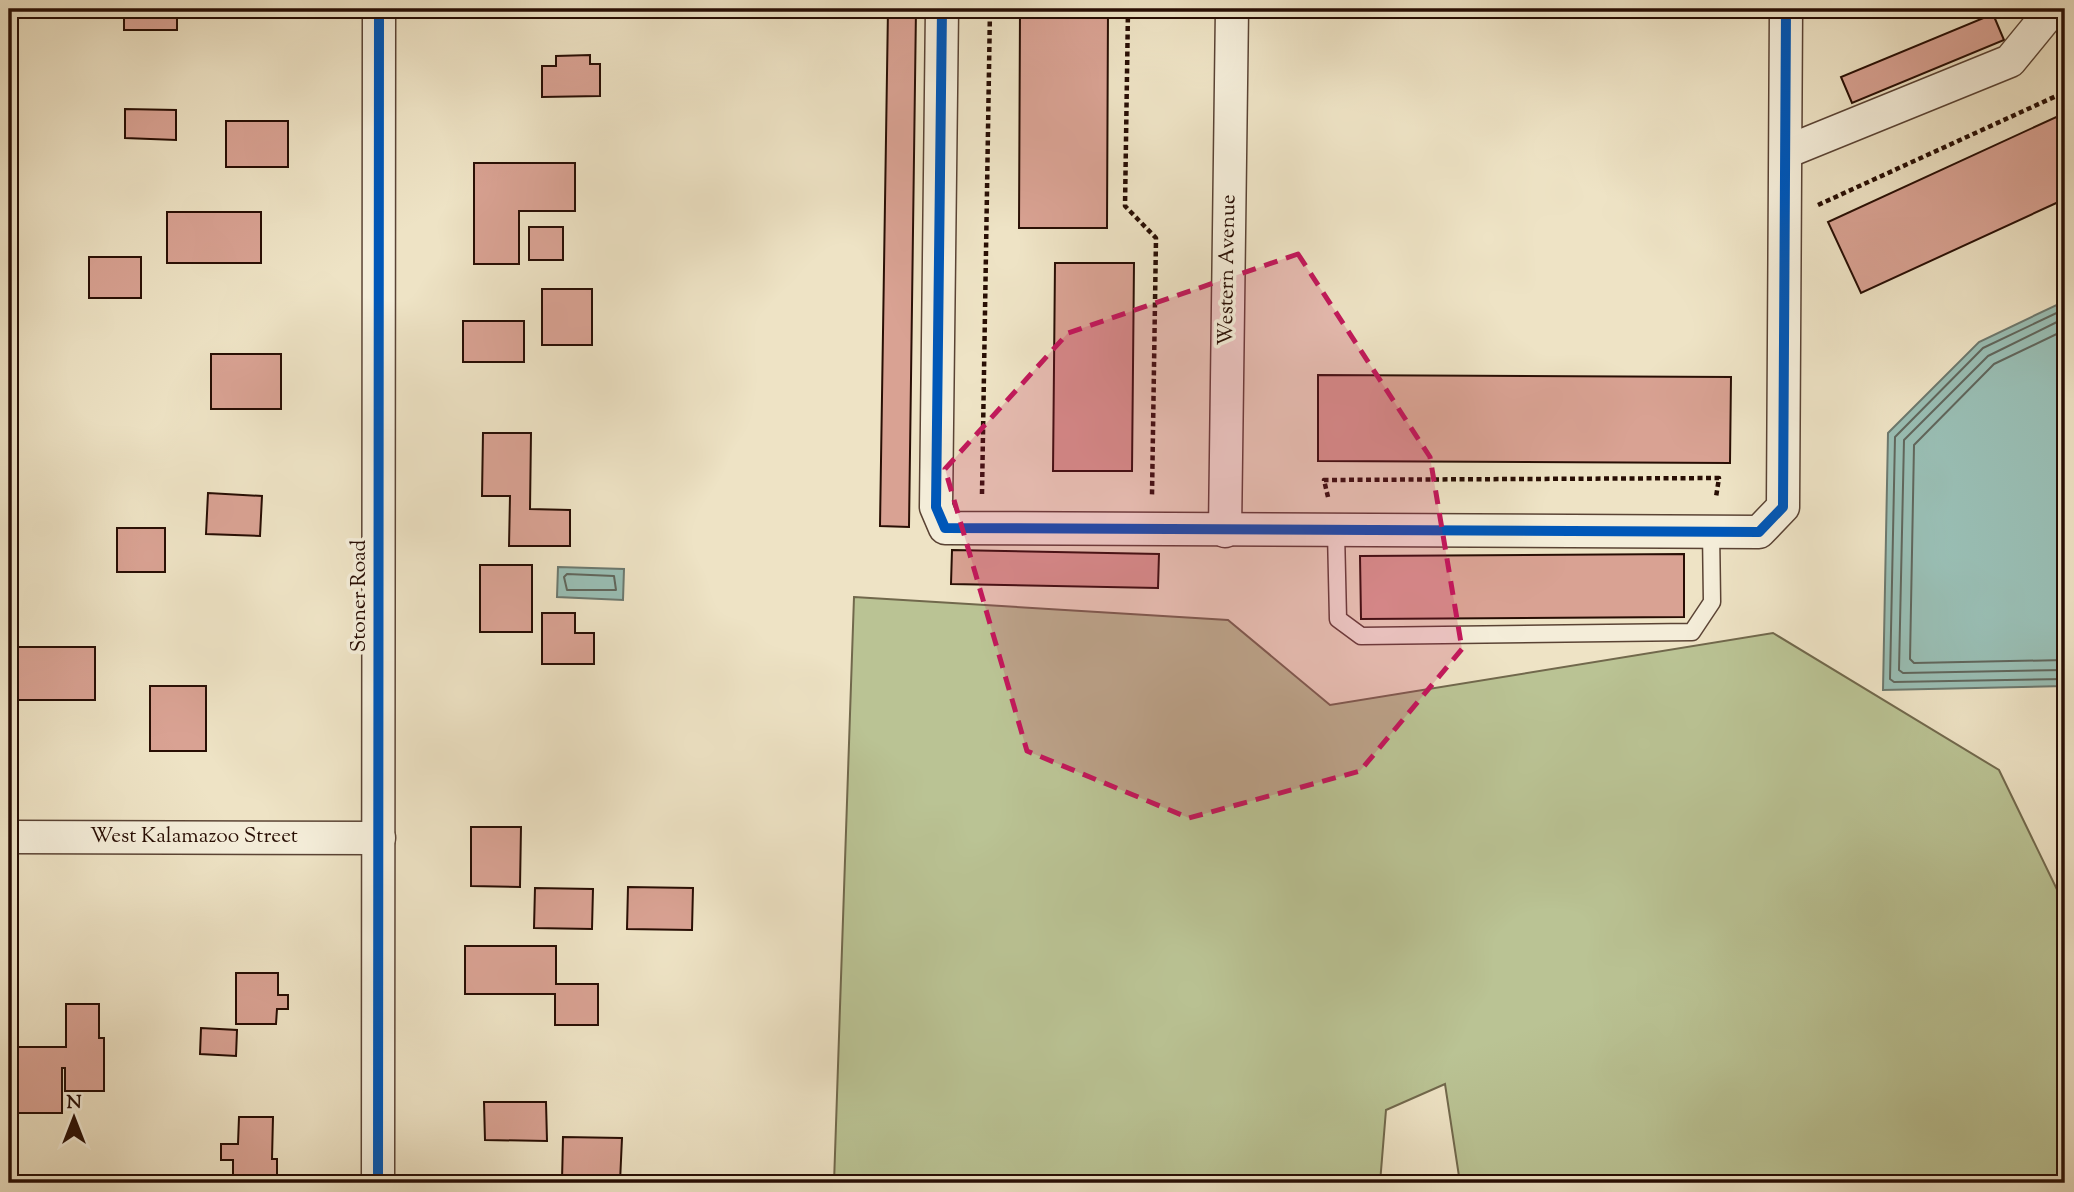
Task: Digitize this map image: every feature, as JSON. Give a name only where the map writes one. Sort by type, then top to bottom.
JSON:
[{"type":"street","name":"Stoner Road","points":[[378,1183],[379,9]]},
{"type":"street","points":[[942,9],[936,507],[945,528],[1336,532],[1759,532],[1783,507],[1786,9]]},
{"type":"street","name":"Western Avenue","points":[[1225,531],[1231,9]]},
{"type":"street","points":[[1786,152],[2010,61],[2046,17],[2046,9]]},
{"type":"street","name":"West Kalamazoo Street","points":[[9,837],[379,838]]},
{"type":"lane","points":[[1336,532],[1338,619],[1361,636],[1692,632],[1712,602],[1711,530]]},
{"type":"path","points":[[982,529],[990,9]]},
{"type":"path","points":[[1128,9],[1125,206],[1156,238],[1151,530]]},
{"type":"path","points":[[1784,220],[2065,92]]},
{"type":"path","points":[[1336,532],[1324,480],[1719,478],[1711,530]]},
{"type":"highlighted area","points":[[1298,254],[1430,457],[1462,649],[1360,771],[1189,818],[1027,751],[945,469],[1068,333]]},
{"type":"green space","points":[[854,597],[1228,620],[1330,705],[1773,633],[1999,770],[2065,906],[2065,1183],[1460,1183],[1445,1084],[1386,1110],[1380,1183],[834,1183]]},
{"type":"water","points":[[2065,301],[2065,686],[1883,690],[1888,433],[1979,342]]},
{"type":"water","points":[[558,567],[624,569],[623,600],[557,597]]},
{"type":"building","points":[[124,9],[177,9],[177,30],[124,30]]},
{"type":"building","points":[[888,9],[916,9],[909,527],[880,526]]},
{"type":"building","points":[[1020,9],[1108,9],[1107,228],[1019,228]]},
{"type":"building","points":[[1804,9],[1951,9],[1951,12]]},
{"type":"building","points":[[1993,14],[2004,40],[1852,103],[1841,77]]},
{"type":"building","points":[[590,55],[590,64],[600,64],[600,96],[542,97],[542,66],[556,66],[556,56]]},
{"type":"building","points":[[125,109],[176,110],[176,140],[125,138]]},
{"type":"building","points":[[2065,113],[2065,199],[1861,293],[1828,222]]},
{"type":"building","points":[[226,121],[288,121],[288,167],[226,167]]},
{"type":"building","points":[[474,163],[575,163],[575,211],[519,211],[519,264],[474,264]]},
{"type":"building","points":[[167,212],[261,212],[261,263],[167,263]]},
{"type":"building","points":[[529,227],[563,227],[563,260],[529,260]]},
{"type":"building","points":[[89,257],[141,257],[141,298],[89,298]]},
{"type":"building","points":[[1055,263],[1134,263],[1132,471],[1053,471]]},
{"type":"building","points":[[542,289],[592,289],[592,345],[542,345]]},
{"type":"building","points":[[463,321],[524,321],[524,362],[463,362]]},
{"type":"building","points":[[211,354],[281,354],[281,409],[211,409]]},
{"type":"building","points":[[1318,375],[1731,377],[1730,463],[1318,461]]},
{"type":"building","points":[[483,433],[531,433],[530,509],[570,510],[570,546],[509,546],[510,496],[482,496]]},
{"type":"building","points":[[208,493],[262,496],[260,536],[206,534]]},
{"type":"building","points":[[117,528],[165,528],[165,572],[117,572]]},
{"type":"building","points":[[952,550],[1159,554],[1158,588],[951,584]]},
{"type":"building","points":[[1684,554],[1684,617],[1361,619],[1360,556]]},
{"type":"building","points":[[480,565],[532,565],[532,632],[480,632]]},
{"type":"building","points":[[542,613],[575,613],[575,633],[594,633],[594,664],[542,664]]},
{"type":"building","points":[[9,647],[95,647],[95,700],[9,700]]},
{"type":"building","points":[[150,686],[206,686],[206,751],[150,751]]},
{"type":"building","points":[[471,827],[521,827],[520,887],[471,886]]},
{"type":"building","points":[[628,887],[693,888],[692,930],[627,929]]},
{"type":"building","points":[[535,888],[593,889],[592,929],[534,928]]},
{"type":"building","points":[[465,946],[556,946],[556,984],[598,984],[598,1025],[555,1025],[555,994],[465,994]]},
{"type":"building","points":[[236,973],[278,973],[278,995],[288,995],[288,1009],[277,1009],[276,1024],[236,1024]]},
{"type":"building","points":[[66,1004],[99,1004],[99,1038],[104,1038],[104,1091],[65,1091],[65,1068],[62,1068],[62,1113],[11,1113],[11,1047],[66,1047]]},
{"type":"building","points":[[201,1028],[237,1030],[236,1056],[200,1054]]},
{"type":"building","points":[[484,1102],[546,1102],[547,1141],[485,1140]]},
{"type":"building","points":[[239,1117],[273,1117],[272,1159],[277,1159],[277,1183],[233,1183],[233,1160],[221,1160],[221,1144],[238,1144]]},
{"type":"building","points":[[563,1137],[622,1138],[620,1182],[562,1180]]},
{"type":"cycle path","points":[[378,1183],[379,9]]},
{"type":"cycle path","points":[[942,9],[936,507],[945,528],[1759,532],[1783,507],[1786,9]]}]
